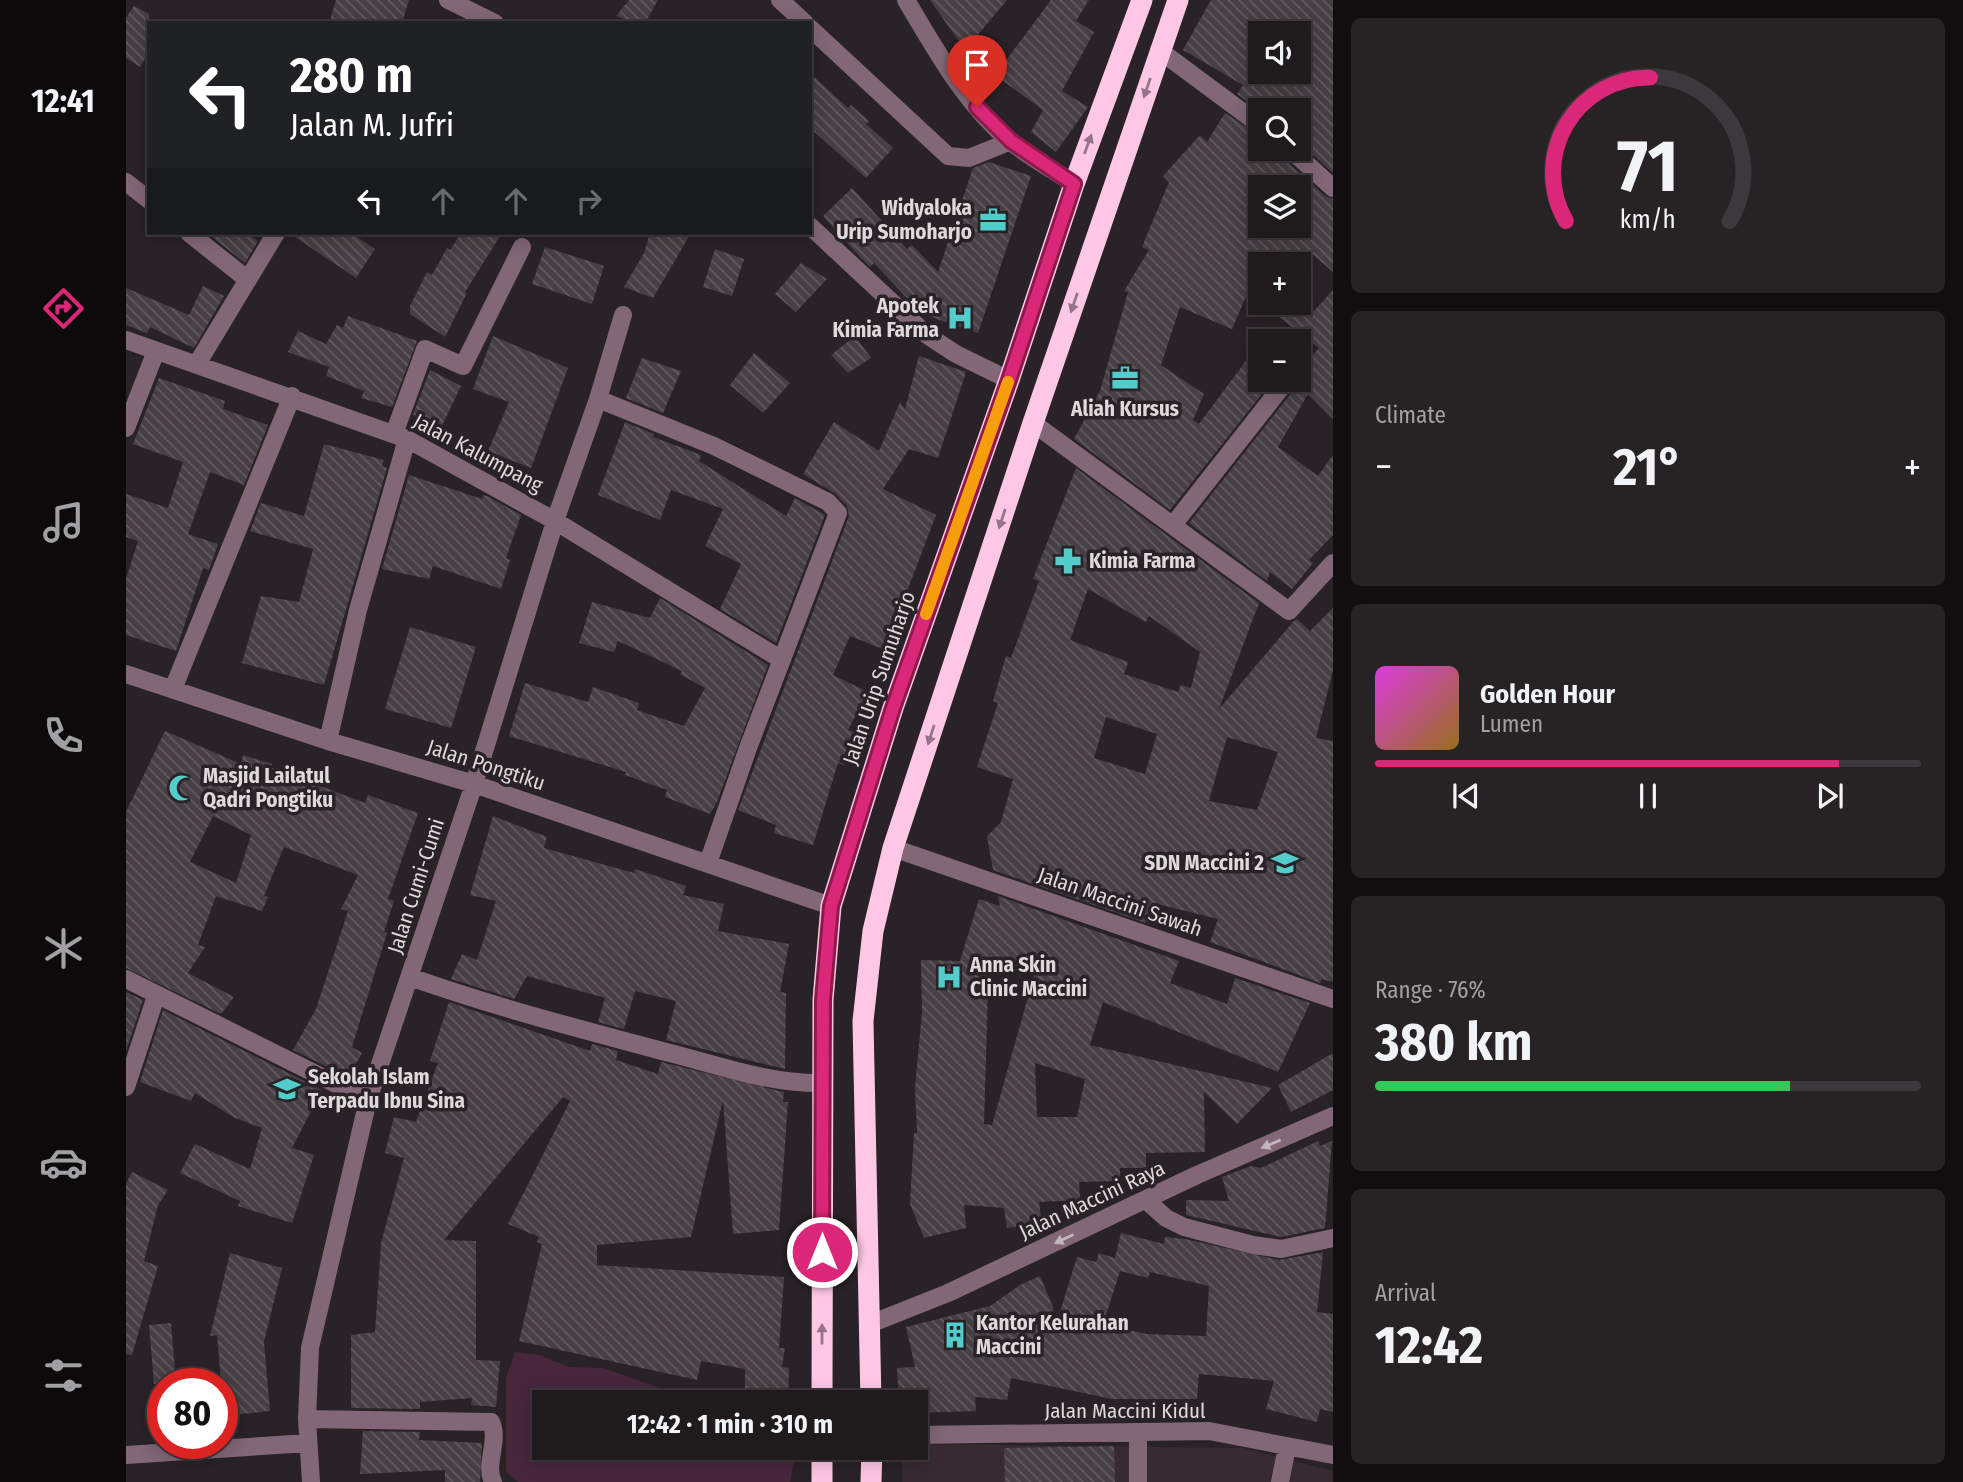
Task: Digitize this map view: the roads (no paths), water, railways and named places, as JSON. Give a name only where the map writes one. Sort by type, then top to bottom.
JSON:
[{"type":"highway","name":"Jalan Urip Sumuharjo","points":[[822,1390],[823,1000],[831,906],[893,708],[1009,380],[1074,184],[1142,0]]},
{"type":"highway","points":[[871,1390],[863,1021],[873,931],[893,848],[1033,423],[1178,0]]},
{"type":"highway","points":[[822,1460],[822,1482]]},
{"type":"highway","points":[[871,1482],[872,1460]]},
{"type":"street","points":[[448,0],[491,21]]},
{"type":"street","points":[[780,0],[803,21]]},
{"type":"street","points":[[906,0],[949,71],[977,107],[1011,141],[1074,184]]},
{"type":"street","points":[[812,30],[948,156],[969,158],[1011,141]]},
{"type":"street","points":[[1159,50],[1248,116]]},
{"type":"street","points":[[1303,161],[1333,188]]},
{"type":"street","points":[[126,182],[147,198]]},
{"type":"street","points":[[812,228],[927,335],[956,354],[1009,380]]},
{"type":"street","points":[[192,235],[248,280]]},
{"type":"street","points":[[197,364],[275,235]]},
{"type":"street","points":[[328,741],[358,610],[425,349],[463,366],[522,247]]},
{"type":"street","name":"Jalan Cumi-Cumi","points":[[311,1482],[307,1419],[310,1348],[368,1100],[474,783],[555,521],[598,399],[623,315]]},
{"type":"street","name":"Jalan Kalumpang","points":[[126,340],[292,396],[401,437],[555,521],[782,660]]},
{"type":"street","points":[[126,428],[156,351]]},
{"type":"street","points":[[1173,525],[1278,392]]},
{"type":"street","points":[[173,689],[292,396]]},
{"type":"street","points":[[598,399],[714,446],[828,502],[838,513],[708,863]]},
{"type":"street","points":[[1033,423],[1289,611],[1333,563]]},
{"type":"street","name":"Jalan Pongtiku","points":[[126,674],[328,741],[474,783],[831,906]]},
{"type":"street","name":"Jalan Maccini Sawah","points":[[893,848],[1333,999]]},
{"type":"street","points":[[410,977],[499,1008],[708,1063],[796,1083],[822,1083]]},
{"type":"street","points":[[126,979],[368,1100]]},
{"type":"street","points":[[126,1087],[156,996]]},
{"type":"street","name":"Jalan Maccini Raya","points":[[870,1324],[948,1293],[1333,1116]]},
{"type":"street","points":[[1146,1200],[1166,1219],[1184,1227],[1253,1245],[1281,1249],[1333,1238]]},
{"type":"street","points":[[307,1419],[491,1422],[494,1429],[490,1474],[493,1482]]},
{"type":"street","name":"Jalan Maccini Kidul","points":[[928,1435],[1209,1431],[1333,1455]]},
{"type":"street","points":[[1138,1433],[1138,1482]]},
{"type":"street","points":[[126,1455],[308,1443]]},
{"type":"street","points":[[1280,1482],[1287,1447]]},
{"type":"place","name":"Widyaloka Urip Sumoharjo","points":[[993,220]]},
{"type":"place","name":"Apotek Kimia Farma","points":[[960,318]]},
{"type":"place","name":"Aliah Kursus","points":[[1125,378]]},
{"type":"place","name":"Kimia Farma","points":[[1068,561]]},
{"type":"place","name":"Masjid Lailatul Qadri Pongtiku","points":[[182,788]]},
{"type":"place","name":"SDN Maccini 2","points":[[1285,863]]},
{"type":"place","name":"Anna Skin Clinic Maccini","points":[[949,977]]},
{"type":"place","name":"Sekolah Islam Terpadu Ibnu Sina","points":[[287,1089]]},
{"type":"place","name":"Kantor Kelurahan Maccini","points":[[955,1335]]}]
